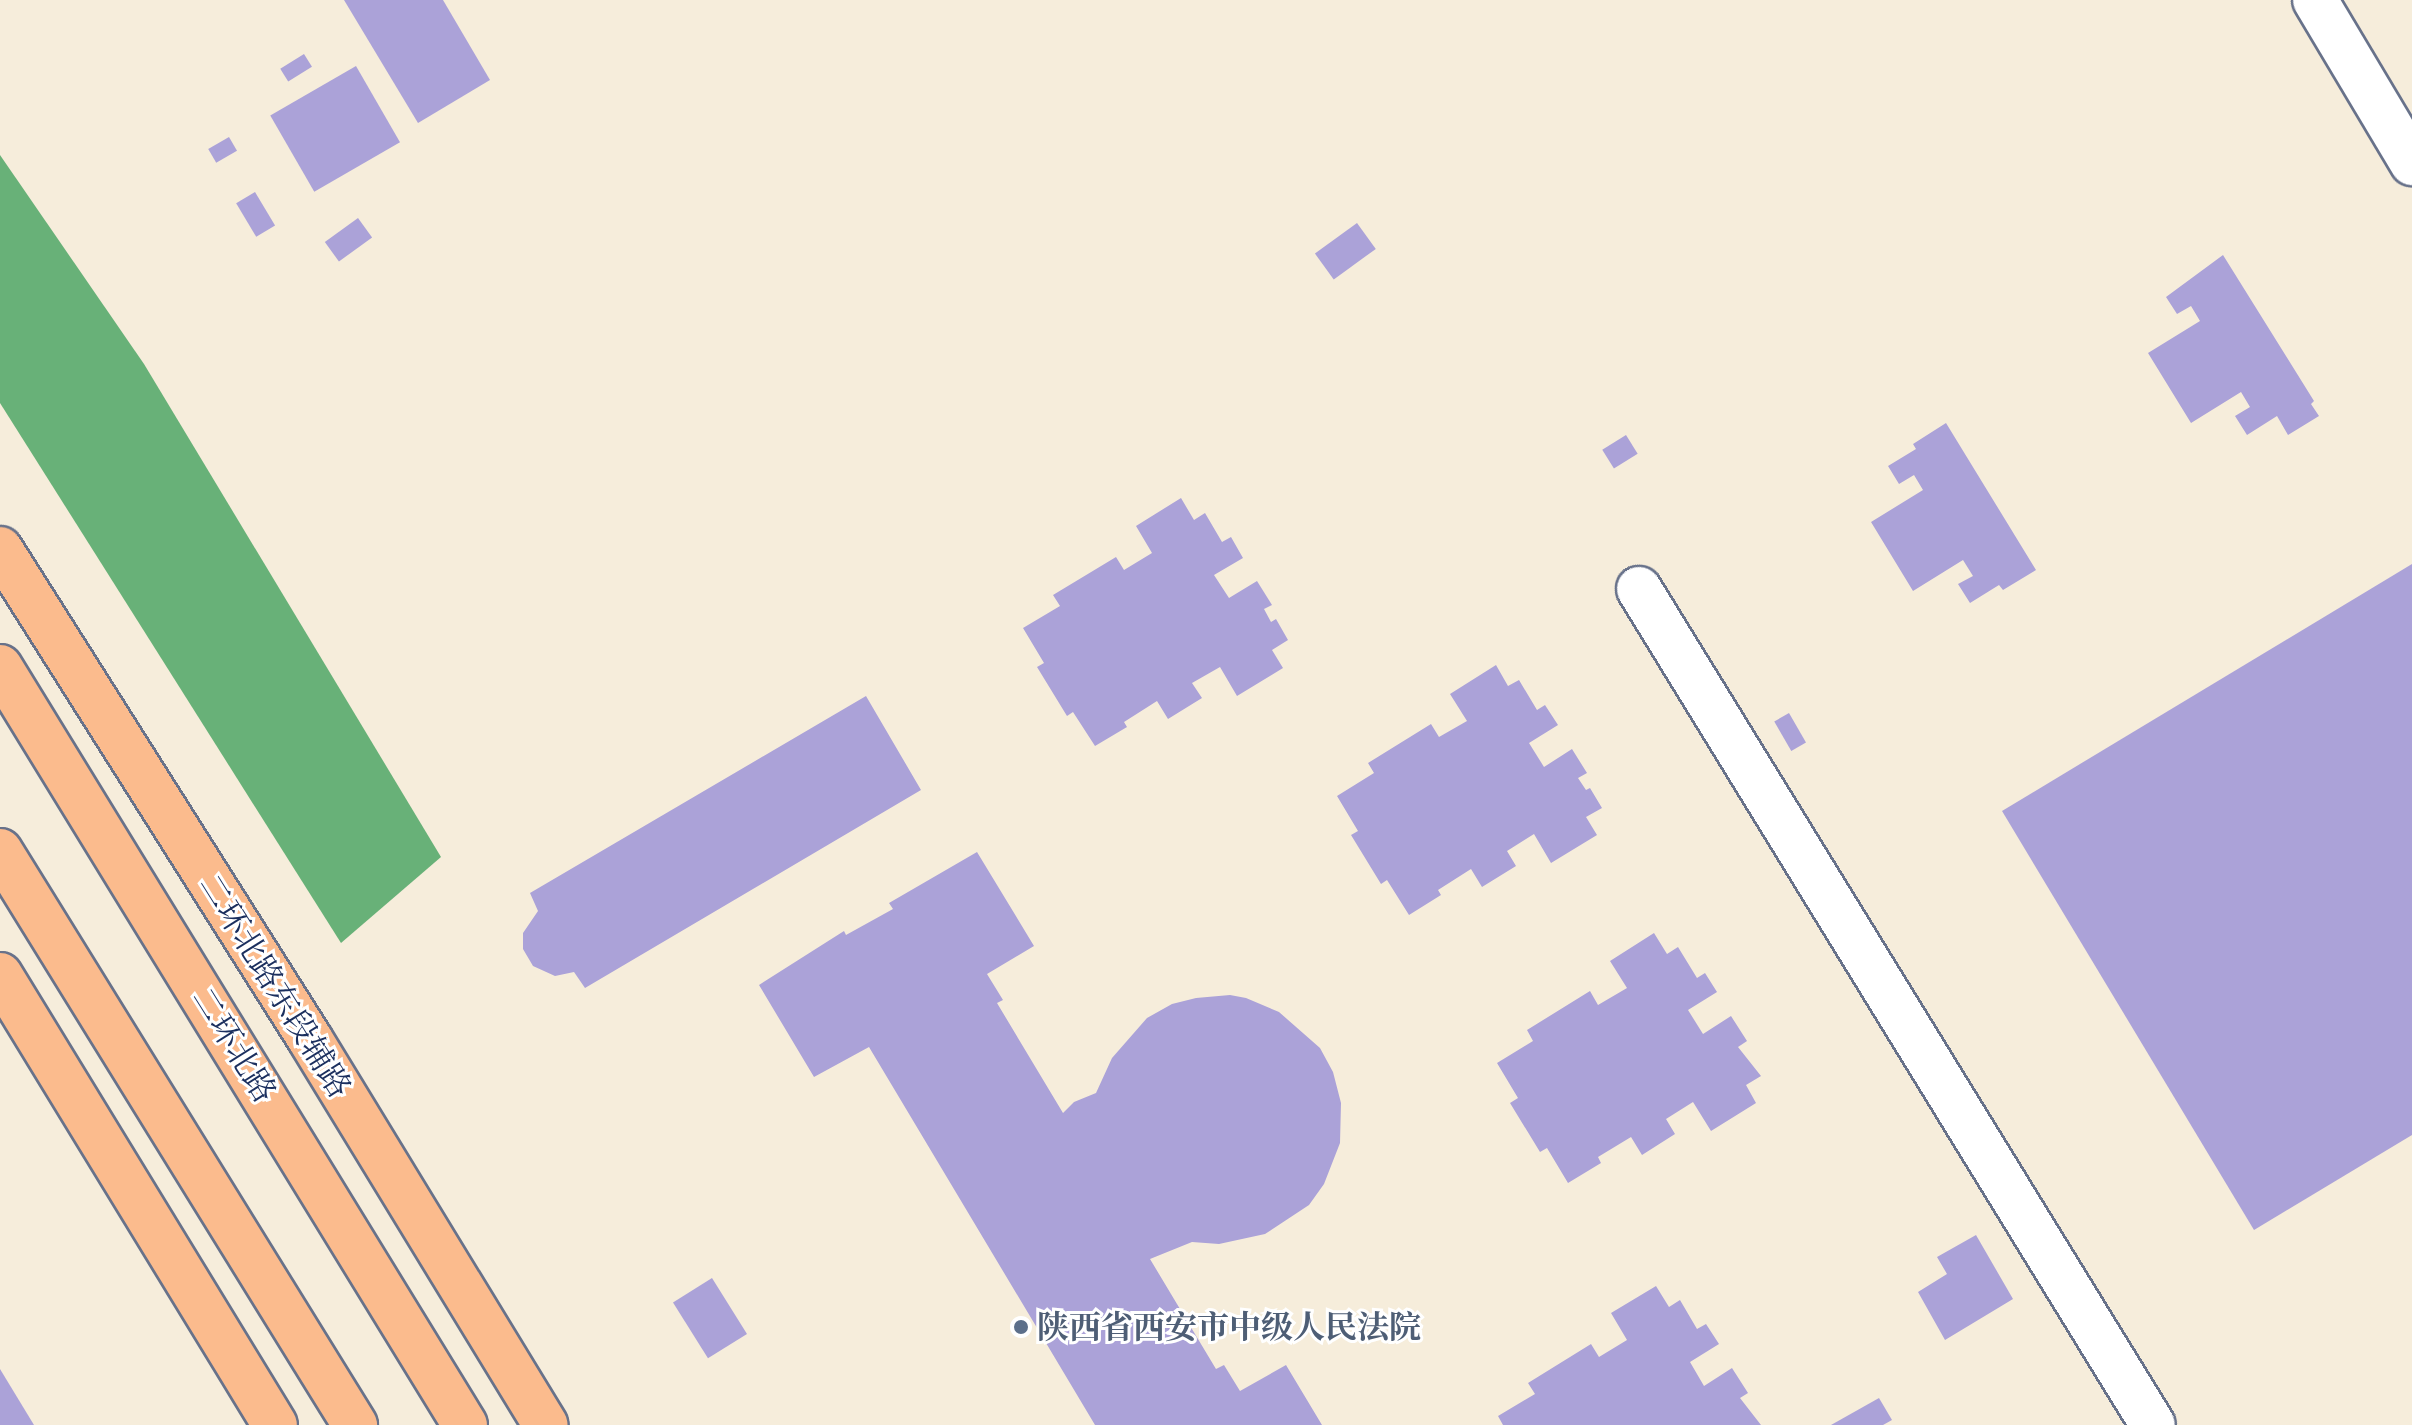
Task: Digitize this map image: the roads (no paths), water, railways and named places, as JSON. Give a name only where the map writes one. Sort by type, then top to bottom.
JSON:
[{"type":"main road","name":"二环北路东段辅路","points":[[0,549],[310,1039],[546,1425]]},
{"type":"main road","name":"二环北路","points":[[0,667],[465,1425]]},
{"type":"main road","points":[[0,851],[355,1425]]},
{"type":"main road","points":[[0,975],[275,1425]]},
{"type":"street","points":[[2315,0],[2412,163]]},
{"type":"street","points":[[1639,589],[2153,1425]]},
{"type":"place","name":"陕西省西安市中级人民法院","points":[[1021,1327]]}]
